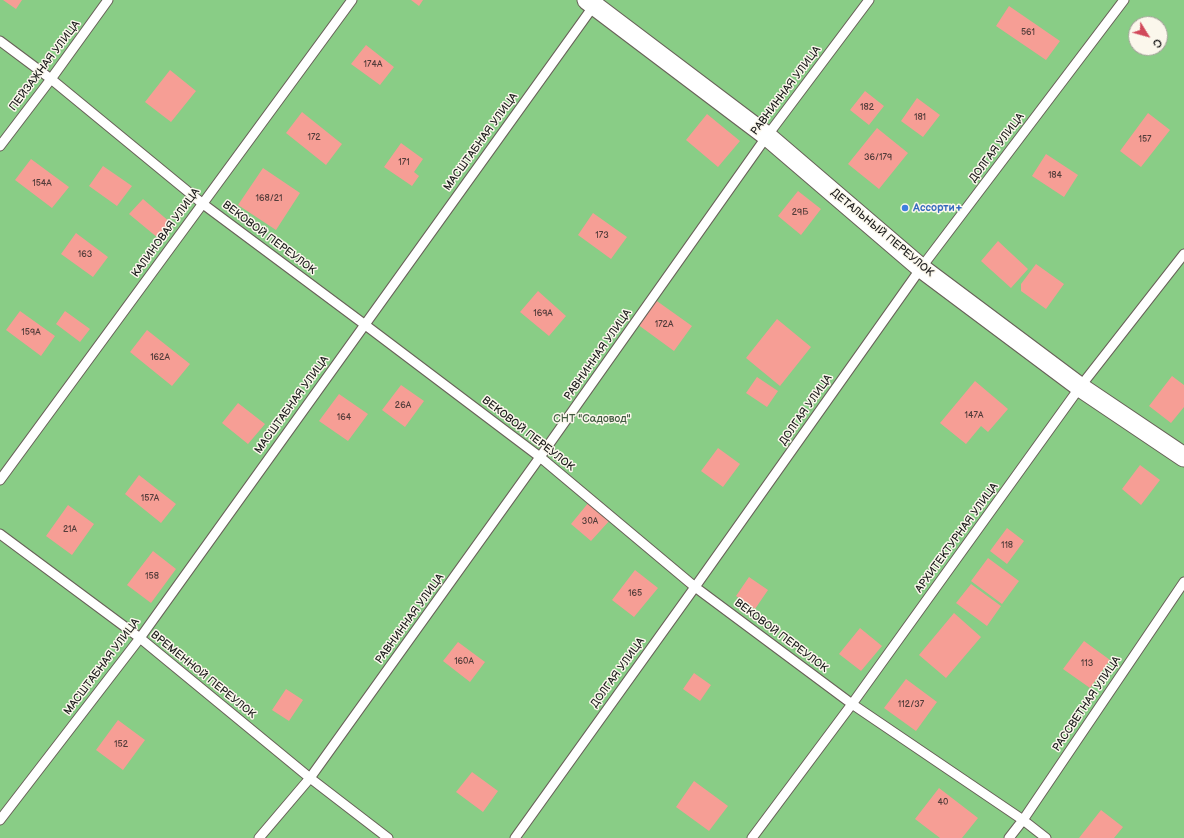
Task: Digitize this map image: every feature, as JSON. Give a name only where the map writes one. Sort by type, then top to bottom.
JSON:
[{"type":"street","name":"ДЕТАЛЬНЫЙ ПЕРЕУЛОК","points":[[593,2],[767,136],[921,268],[1080,388],[1184,457]]},
{"type":"lane","name":"ПЕЙЗАЖНАЯ УЛИЦА","points":[[0,146],[108,0]]},
{"type":"lane","name":"КАЛИНОВАЯ УЛИЦА","points":[[0,480],[352,0]]},
{"type":"lane","name":"РАВНИННАЯ УЛИЦА","points":[[259,838],[310,778],[540,458],[767,136],[869,0]]},
{"type":"lane","name":"ДОЛГАЯ УЛИЦА","points":[[515,838],[696,587],[921,268],[1124,0]]},
{"type":"lane","name":"МАСШТАБНАЯ УЛИЦА","points":[[0,820],[140,638],[593,2]]},
{"type":"lane","name":"ВЕКОВОЙ ПЕРЕУЛОК","points":[[0,41],[51,79],[203,204],[540,458],[696,587],[852,704],[1023,820],[1046,838]]},
{"type":"lane","name":"АРХИТЕКТУРНАЯ УЛИЦА","points":[[752,838],[852,704],[1080,388],[1184,254]]},
{"type":"lane","name":"ВРЕМЕННОЙ ПЕРЕУЛОК","points":[[0,534],[140,638],[310,778],[388,838]]},
{"type":"lane","name":"РАССВЕТНАЯ УЛИЦА","points":[[1009,838],[1023,820],[1184,582]]},
{"type":"green space","name":"СНТ \"Садовод\"","points":[[0,0],[1184,0],[1184,838],[0,838]]},
{"type":"building","points":[[3,0],[22,0],[16,9]]},
{"type":"building","points":[[411,0],[423,0],[419,6]]},
{"type":"building","points":[[1009,6],[1060,41],[1046,60],[996,26]]},
{"type":"building","points":[[366,45],[394,67],[380,85],[351,64]]},
{"type":"building","points":[[170,70],[196,91],[171,122],[145,102]]},
{"type":"building","points":[[865,91],[884,106],[869,125],[850,110]]},
{"type":"building","points":[[917,98],[940,115],[923,137],[901,121]]},
{"type":"building","points":[[302,112],[342,144],[326,165],[286,133]]},
{"type":"building","points":[[1148,113],[1170,130],[1141,167],[1120,151]]},
{"type":"building","points":[[707,114],[740,141],[718,167],[686,140]]},
{"type":"building","points":[[877,128],[908,153],[879,189],[848,164]]},
{"type":"building","points":[[401,143],[423,159],[414,172],[419,176],[412,186],[384,167]]},
{"type":"building","points":[[1046,154],[1078,175],[1064,197],[1032,176]]},
{"type":"building","points":[[31,159],[69,187],[52,208],[15,180]]},
{"type":"building","points":[[103,166],[132,186],[117,206],[89,186]]},
{"type":"building","points":[[263,168],[300,193],[276,230],[238,205]]},
{"type":"building","points":[[798,191],[821,209],[801,235],[778,216]]},
{"type":"building","points":[[143,199],[171,223],[158,238],[129,214]]},
{"type":"building","points":[[593,213],[627,237],[611,259],[578,235]]},
{"type":"building","points":[[76,233],[108,257],[93,277],[61,254]]},
{"type":"building","points":[[998,241],[1028,269],[1011,288],[981,261]]},
{"type":"building","points":[[1036,264],[1064,284],[1046,309],[1021,291],[1021,284]]},
{"type":"building","points":[[538,291],[566,316],[549,336],[520,312]]},
{"type":"building","points":[[654,299],[692,326],[674,351],[637,324]]},
{"type":"building","points":[[20,311],[55,336],[41,356],[6,330]]},
{"type":"building","points":[[65,311],[90,329],[80,342],[56,324]]},
{"type":"building","points":[[777,319],[811,347],[780,386],[746,358]]},
{"type":"building","points":[[147,330],[190,364],[172,386],[130,352]]},
{"type":"building","points":[[1172,376],[1184,385],[1184,407],[1171,423],[1149,406]]},
{"type":"building","points":[[757,377],[778,391],[767,407],[746,393]]},
{"type":"building","points":[[975,381],[1008,409],[988,432],[981,426],[966,444],[940,423]]},
{"type":"building","points":[[401,385],[424,401],[405,427],[382,410]]},
{"type":"building","points":[[339,394],[368,414],[348,441],[319,421]]},
{"type":"building","points":[[238,403],[265,424],[248,444],[222,423]]},
{"type":"building","points":[[718,448],[740,464],[723,487],[701,471]]},
{"type":"building","points":[[1140,465],[1160,480],[1141,505],[1122,489]]},
{"type":"building","points":[[139,475],[176,504],[161,523],[125,494]]},
{"type":"building","points":[[589,502],[610,520],[591,541],[571,524]]},
{"type":"building","points":[[68,505],[94,524],[72,555],[46,536]]},
{"type":"building","points":[[1007,528],[1024,541],[1007,564],[990,551]]},
{"type":"building","points":[[153,551],[176,569],[151,603],[127,585]]},
{"type":"building","points":[[988,558],[1019,581],[1002,604],[971,581]]},
{"type":"building","points":[[635,570],[658,588],[634,617],[612,600]]},
{"type":"building","points":[[749,577],[768,590],[755,609],[736,596]]},
{"type":"building","points":[[971,584],[1001,606],[987,626],[956,603]]},
{"type":"building","points":[[954,613],[981,637],[946,678],[919,655]]},
{"type":"building","points":[[860,628],[882,646],[861,671],[839,654]]},
{"type":"building","points":[[1084,641],[1110,660],[1090,688],[1063,669]]},
{"type":"building","points":[[458,642],[485,662],[470,682],[443,661]]},
{"type":"building","points":[[694,673],[711,685],[700,701],[683,689]]},
{"type":"building","points":[[906,679],[937,702],[916,731],[884,708]]},
{"type":"building","points":[[286,689],[303,700],[289,721],[272,710]]},
{"type":"building","points":[[118,720],[145,740],[123,770],[96,750]]},
{"type":"building","points":[[472,772],[498,791],[483,812],[456,792]]},
{"type":"building","points":[[694,781],[728,806],[709,831],[676,807]]},
{"type":"building","points":[[939,788],[978,818],[962,838],[940,838],[915,819]]},
{"type":"building","points":[[1101,810],[1123,827],[1114,838],[1079,838]]},
{"type":"place","name":"Ассорти+","points":[[905,208]]}]
